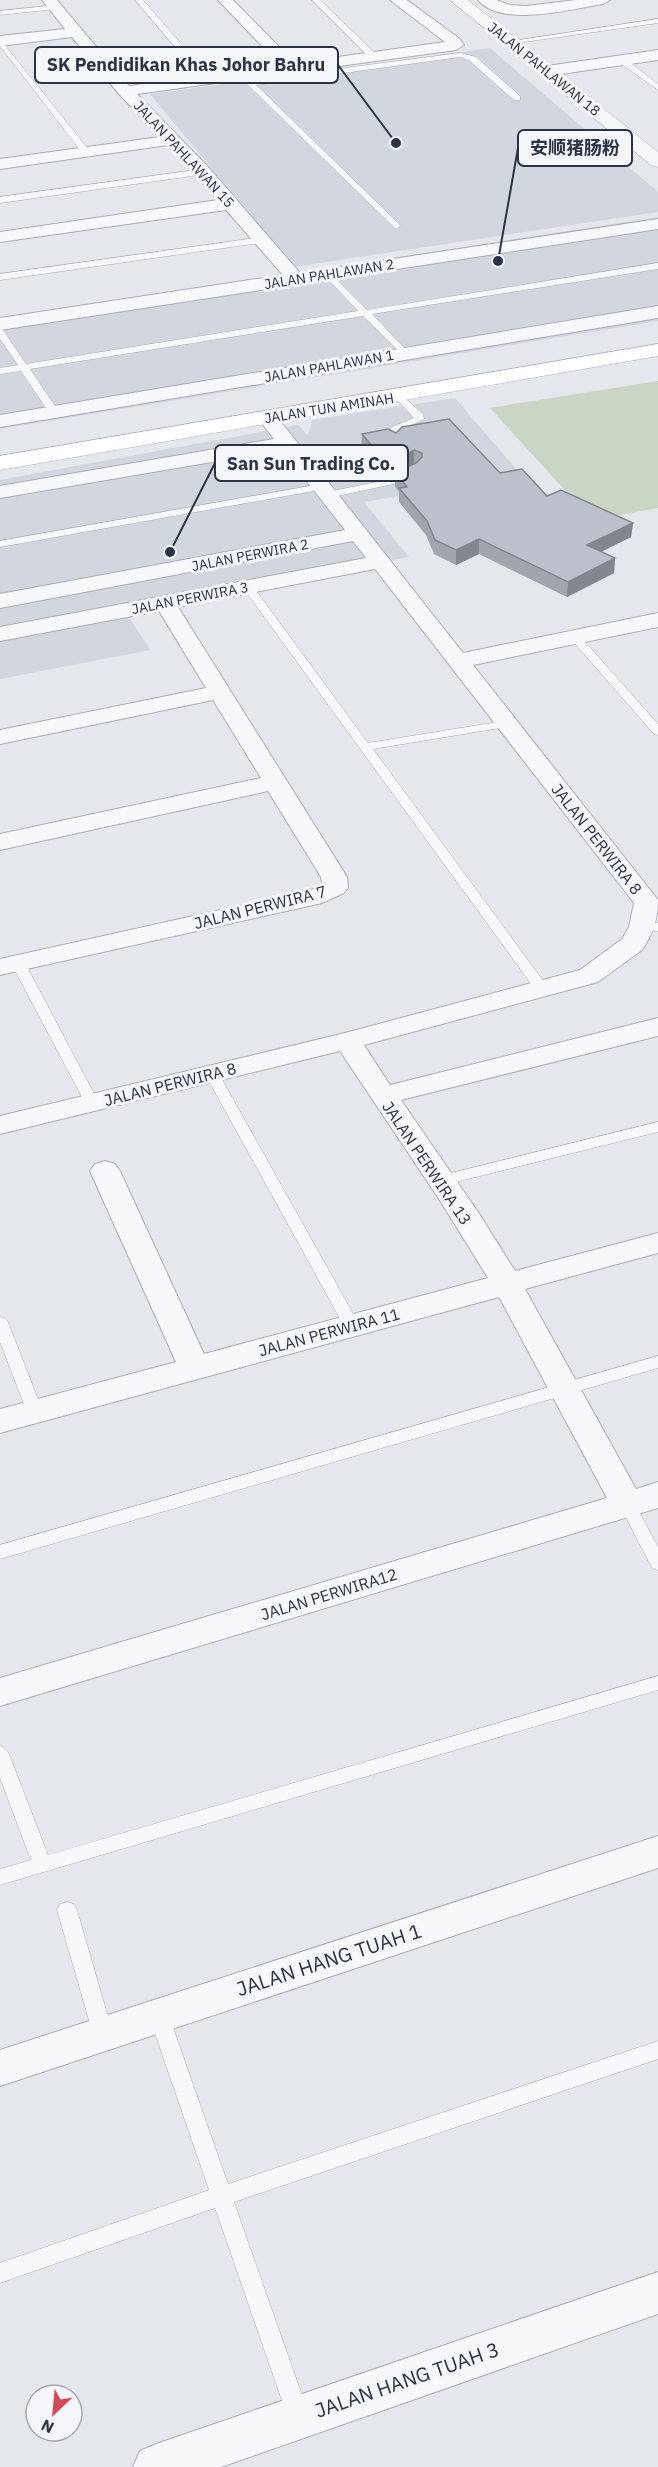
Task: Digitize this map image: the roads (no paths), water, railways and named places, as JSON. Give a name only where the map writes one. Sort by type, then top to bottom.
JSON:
[{"type":"main road","name":"JALAN TUN AMINAH","points":[[0,449],[658,337]]},
{"type":"main road","name":"JALAN TUN AMINAH","points":[[0,463],[658,350]]},
{"type":"street","points":[[225,0],[292,68]]},
{"type":"street","points":[[125,91],[208,80],[246,79],[292,68],[456,45],[397,0]]},
{"type":"street","name":"JALAN PAHLAWAN 18","points":[[458,0],[658,161]]},
{"type":"street","points":[[485,0],[491,5],[523,10],[571,2],[603,0]]},
{"type":"street","name":"JALAN PAHLAWAN 15","points":[[52,3],[125,91],[202,172],[296,279]]},
{"type":"street","points":[[0,41],[76,32]]},
{"type":"street","points":[[547,71],[658,56]]},
{"type":"street","points":[[3,159],[86,152],[170,140]]},
{"type":"street","points":[[0,237],[230,204]]},
{"type":"street","name":"JALAN PAHLAWAN 2","points":[[0,324],[658,224]]},
{"type":"street","name":"JALAN PAHLAWAN 1","points":[[0,421],[658,312]]},
{"type":"street","name":"JALAN PERWIRA 8","points":[[0,1125],[347,1041],[590,976],[633,944],[650,927],[647,903],[267,417]]},
{"type":"street","points":[[0,492],[286,442]]},
{"type":"street","name":"JALAN PERWIRA 2","points":[[0,601],[358,534]]},
{"type":"street","name":"JALAN PERWIRA 3","points":[[0,634],[380,562]]},
{"type":"street","name":"JALAN PERWIRA 7","points":[[9,965],[322,895],[335,888],[333,877],[165,603]]},
{"type":"street","points":[[458,662],[658,620]]},
{"type":"street","points":[[0,737],[219,692]]},
{"type":"street","points":[[0,842],[274,782]]},
{"type":"street","points":[[382,1096],[658,1028]]},
{"type":"street","name":"JALAN PERWIRA 13","points":[[347,1041],[382,1096],[442,1180],[507,1284],[564,1390],[643,1500]]},
{"type":"street","points":[[105,1171],[195,1369]]},
{"type":"street","name":"JALAN PERWIRA 11","points":[[0,1421],[658,1244]]},
{"type":"street","name":"JALAN PERWIRA12","points":[[0,1692],[643,1500]]},
{"type":"street","name":"JALAN HANG TUAH 1","points":[[0,2068],[658,1852]]},
{"type":"street","name":"JALAN HANG TUAH 3","points":[[156,2467],[658,2293]]},
{"type":"lane","points":[[139,0],[208,80]]},
{"type":"lane","points":[[316,0],[374,57]]},
{"type":"lane","points":[[0,13],[52,3]]},
{"type":"lane","points":[[510,42],[658,21]]},
{"type":"lane","points":[[0,41],[86,152]]},
{"type":"lane","points":[[246,79],[460,55],[473,59],[517,98]]},
{"type":"lane","points":[[623,61],[658,88]]},
{"type":"lane","points":[[246,79],[396,226]]},
{"type":"lane","points":[[0,200],[202,172]]},
{"type":"lane","points":[[0,277],[263,240]]},
{"type":"lane","points":[[0,371],[658,266]]},
{"type":"lane","points":[[327,273],[404,353]]},
{"type":"lane","points":[[0,332],[54,412]]},
{"type":"lane","points":[[395,442],[392,434],[396,429],[419,419],[419,416],[400,396]]},
{"type":"lane","points":[[0,544],[394,481],[413,473],[415,469]]},
{"type":"lane","points":[[248,587],[542,989]]},
{"type":"lane","points":[[575,637],[658,731]]},
{"type":"lane","points":[[366,747],[506,723]]},
{"type":"lane","points":[[9,965],[92,1103]]},
{"type":"lane","points":[[212,1074],[352,1326]]},
{"type":"lane","points":[[442,1180],[658,1127]]},
{"type":"lane","points":[[0,1322],[35,1412]]},
{"type":"lane","points":[[0,1552],[658,1362]]},
{"type":"lane","points":[[643,1500],[658,1563]]},
{"type":"lane","points":[[0,1877],[658,1683]]},
{"type":"lane","points":[[0,1754],[42,1864]]},
{"type":"lane","points":[[67,1910],[103,2034]]},
{"type":"lane","points":[[159,2016],[299,2418]]},
{"type":"lane","points":[[0,2273],[658,2050]]},
{"type":"place","name":"SK Pendidikan Khas Johor Bahru","points":[[396,143]]},
{"type":"place","name":"安顺猪肠粉","points":[[498,261]]},
{"type":"place","name":"San Sun Trading Co.","points":[[170,552]]}]
